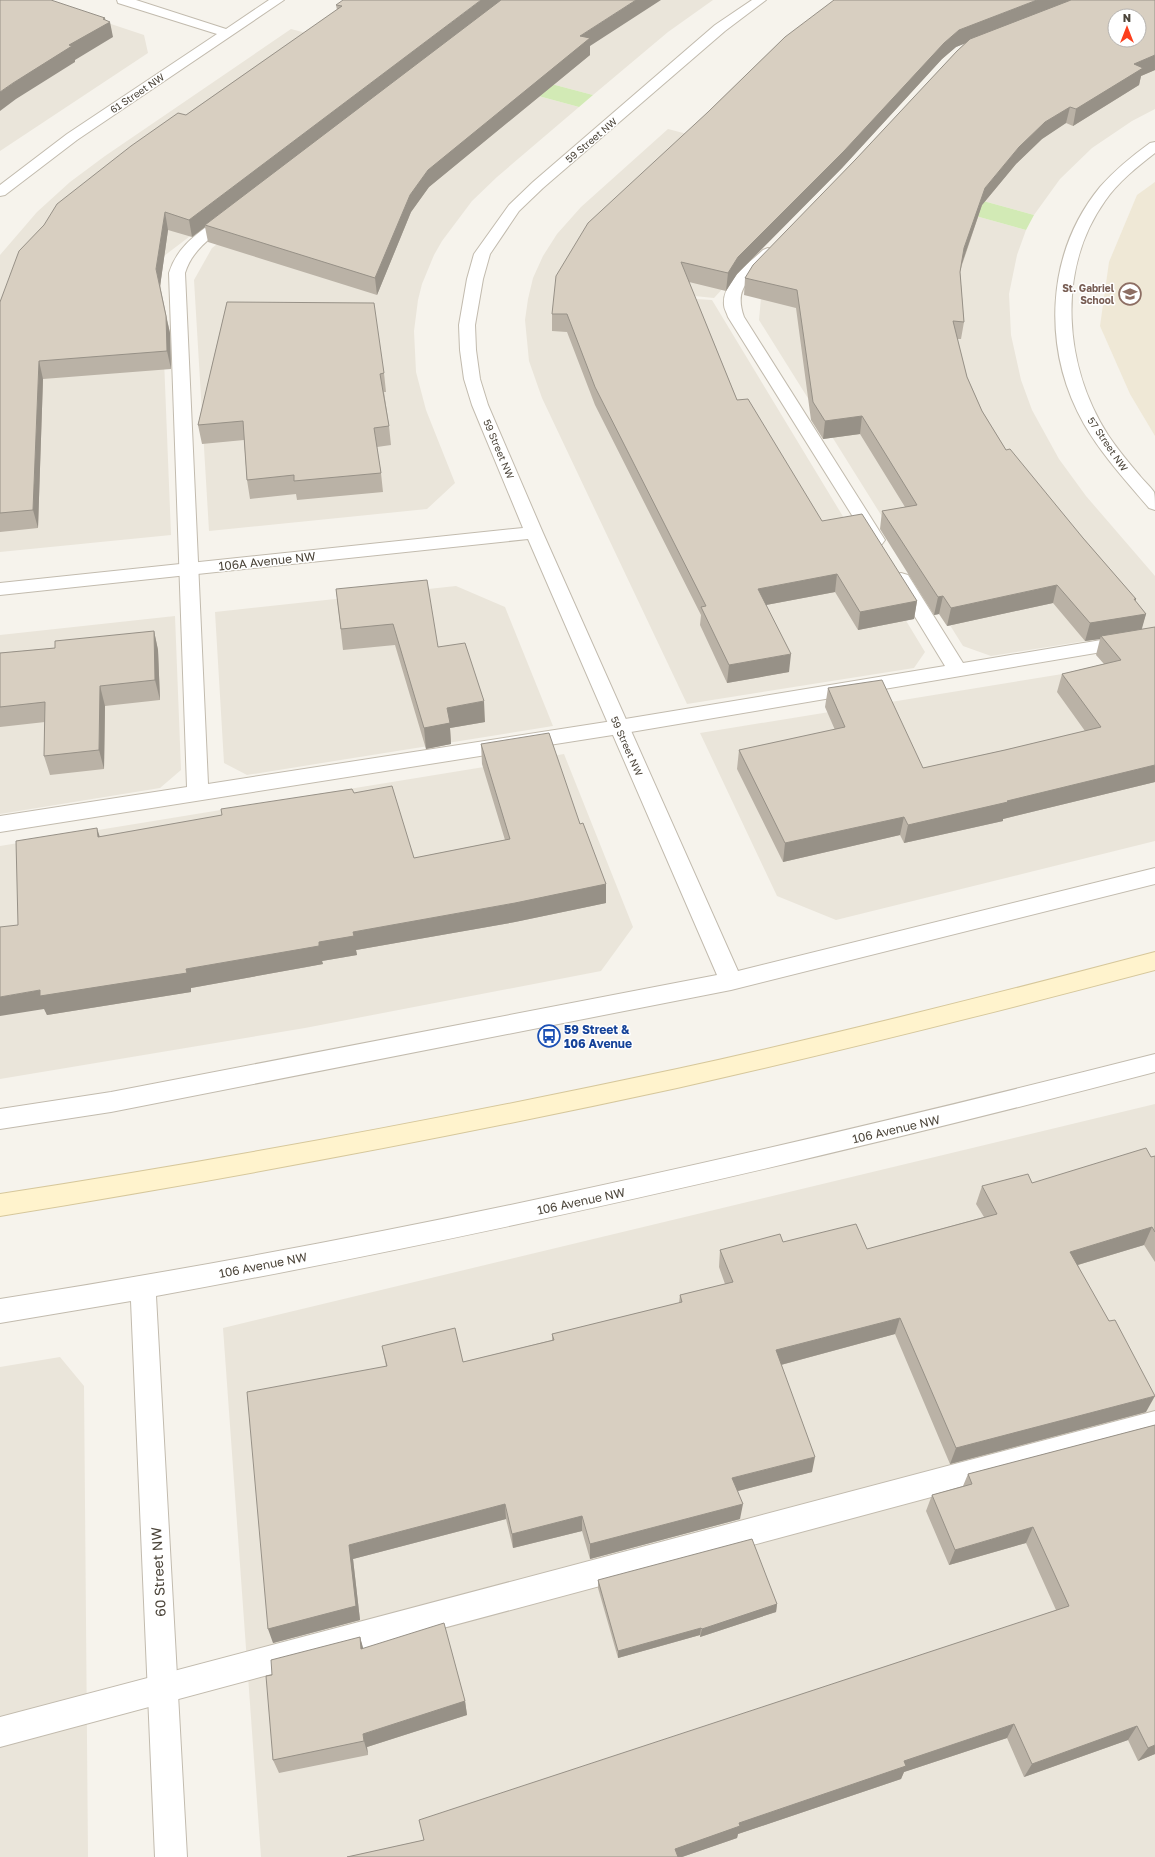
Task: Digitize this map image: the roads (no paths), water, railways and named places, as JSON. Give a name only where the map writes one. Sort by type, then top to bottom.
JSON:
[{"type":"main road","points":[[0,1205],[162,1180],[494,1116],[776,1056],[1155,961]]},
{"type":"street","points":[[122,0],[226,33]]},
{"type":"street","name":"61 Street NW","points":[[0,192],[72,137],[226,33],[278,0]]},
{"type":"street","name":"59 Street NW","points":[[731,980],[534,533],[480,405],[472,379],[468,350],[467,325],[475,279],[482,254],[514,208],[538,185],[720,28],[760,0]]},
{"type":"street","name":"57 Street NW","points":[[1155,146],[1133,163],[1093,207],[1079,235],[1069,262],[1063,290],[1062,316],[1072,377],[1087,412],[1103,440],[1124,469],[1155,504]]},
{"type":"street","points":[[198,793],[177,273],[179,264],[187,252],[241,209]]},
{"type":"street","points":[[776,244],[733,292],[732,305],[736,317],[882,550]]},
{"type":"street","name":"106A Avenue NW","points":[[0,590],[534,533]]},
{"type":"street","points":[[891,564],[958,670]]},
{"type":"street","points":[[0,824],[619,727],[1155,637]]},
{"type":"street","points":[[0,1119],[111,1102],[555,1017],[731,980],[1155,876]]},
{"type":"street","name":"106 Avenue NW","points":[[0,1311],[143,1288],[335,1252],[566,1205],[990,1106],[1155,1063]]},
{"type":"street","name":"60 Street NW","points":[[143,1288],[164,1688],[171,1857]]},
{"type":"street","points":[[0,1732],[1155,1424]]},
{"type":"place","name":"St. Gabriel School","points":[[1130,294]]},
{"type":"place","name":"59 Street & 106 Avenue","points":[[549,1036]]}]
